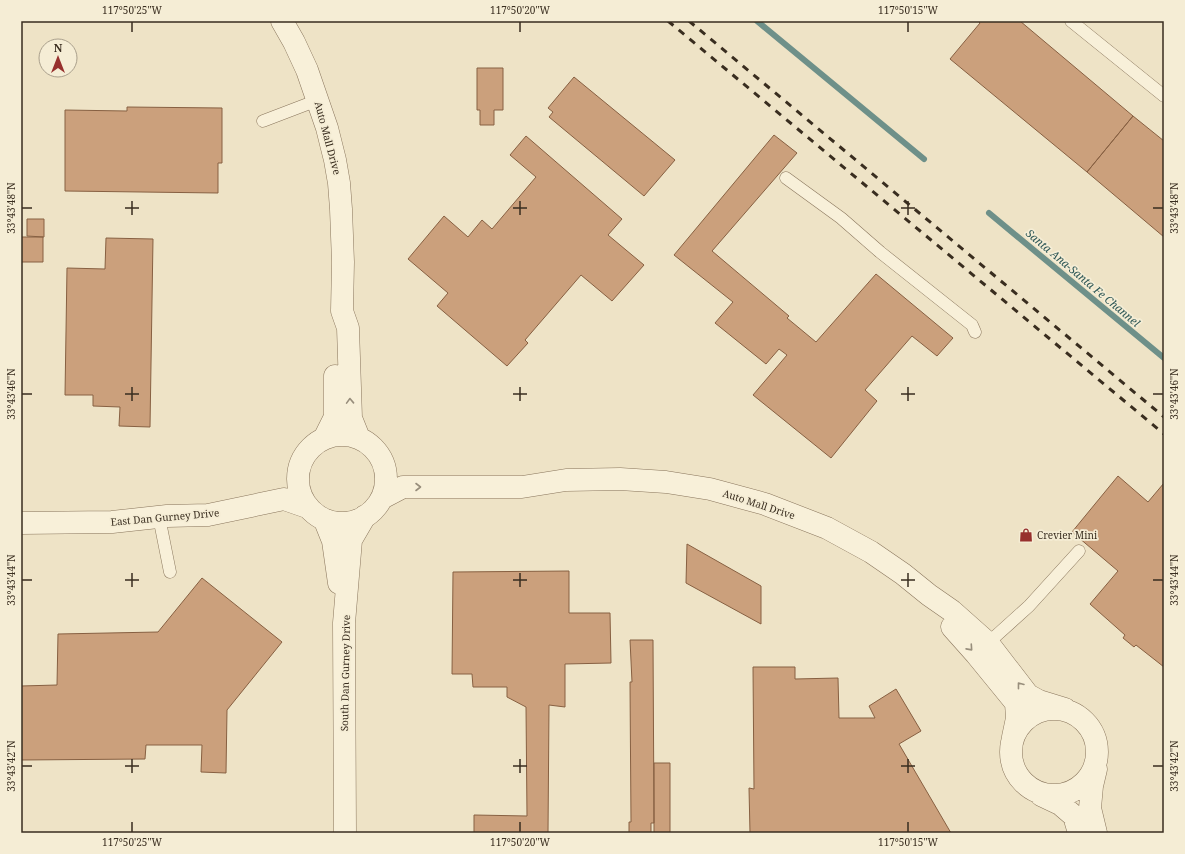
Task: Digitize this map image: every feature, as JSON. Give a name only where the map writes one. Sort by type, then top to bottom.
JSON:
[{"type":"street","name":"Auto Mall Drive","points":[[282,21],[307,70],[318,100],[335,160],[339,183],[342,235],[342,310],[348,328],[351,418],[359,438]]},
{"type":"street","name":"Auto Mall Drive","points":[[326,437],[335,417],[334,327],[342,310]]},
{"type":"street","points":[[343,434],[356,436],[359,438],[375,449],[385,464],[387,478],[386,490],[374,510],[354,522],[343,524],[326,521],[313,513],[304,504],[299,492],[297,478],[306,452],[326,437],[343,434]]},
{"type":"street","name":"Auto Mall Drive","points":[[382,459],[405,472],[520,473],[566,480]]},
{"type":"street","points":[[163,517],[208,503],[283,485],[301,466]]},
{"type":"street","name":"Auto Mall Drive","points":[[382,498],[403,486],[522,486],[566,480],[620,478],[666,482],[710,489],[765,504],[822,526],[871,552],[952,611],[988,644],[1028,695],[1039,701],[1065,709],[1083,718],[1092,730],[1098,743],[1098,758],[1092,786],[1090,808],[1096,833]]},
{"type":"street","name":"East Dan Gurney Drive","points":[[21,523],[112,522],[163,517],[208,515],[284,499],[307,507]]},
{"type":"street","name":"South Dan Gurney Drive","points":[[345,833],[344,623],[352,540],[365,516]]},
{"type":"street","points":[[326,521],[333,541],[344,623]]},
{"type":"street","name":"Auto Mall Drive","points":[[929,595],[947,621],[1016,703],[1017,718],[1010,755],[1013,769],[1020,781],[1031,790],[1060,804],[1074,816],[1079,833]]},
{"type":"street","name":"Auto Mall Drive","points":[[1012,740],[1028,717],[1040,710],[1065,709]]},
{"type":"street","points":[[1031,790],[1059,796],[1073,793],[1085,784],[1098,758]]},
{"type":"lane","points":[[1071,21],[1164,96]]},
{"type":"lane","points":[[263,121],[318,100]]},
{"type":"lane","points":[[786,178],[841,218],[880,252],[972,325],[975,332]]},
{"type":"lane","points":[[163,517],[170,572]]},
{"type":"lane","points":[[988,644],[1029,606],[1079,551]]},
{"type":"building","points":[[979,21],[1020,21],[1133,116],[1087,172],[950,59],[980,23]]},
{"type":"building","points":[[477,68],[503,68],[503,110],[494,110],[494,125],[480,125],[480,110],[477,110]]},
{"type":"building","points":[[574,77],[675,160],[644,196],[549,117],[553,112],[548,108]]},
{"type":"building","points":[[127,107],[222,108],[222,163],[218,163],[218,193],[65,191],[65,110],[127,111]]},
{"type":"building","points":[[1133,116],[1164,141],[1164,237],[1087,172]]},
{"type":"building","points":[[774,135],[797,153],[712,251],[789,316],[787,318],[816,342],[876,274],[953,338],[937,356],[912,336],[865,390],[877,401],[831,458],[753,395],[787,355],[779,349],[766,364],[715,323],[733,302],[674,255]]},
{"type":"building","points":[[526,136],[622,219],[608,235],[644,265],[612,301],[581,275],[525,340],[528,343],[507,366],[437,306],[448,293],[408,259],[444,216],[468,237],[482,220],[492,229],[536,177],[510,155]]},
{"type":"building","points":[[27,219],[44,219],[44,237],[27,236]]},
{"type":"building","points":[[21,237],[43,237],[43,262],[21,262]]},
{"type":"building","points":[[106,238],[153,239],[150,427],[119,426],[120,407],[93,406],[93,395],[65,395],[67,268],[105,269]]},
{"type":"building","points":[[1118,476],[1148,502],[1164,483],[1164,667],[1136,645],[1134,647],[1123,638],[1125,635],[1090,604],[1118,571],[1072,532]]},
{"type":"building","points":[[687,544],[761,586],[761,624],[686,583]]},
{"type":"building","points":[[569,571],[569,613],[610,613],[611,663],[565,664],[565,707],[549,705],[548,833],[474,833],[474,815],[527,816],[526,707],[507,697],[507,687],[473,687],[472,674],[452,674],[453,572]]},
{"type":"building","points":[[202,578],[282,642],[227,710],[226,773],[201,772],[202,745],[146,745],[145,759],[21,760],[21,686],[57,685],[58,634],[158,632]]},
{"type":"building","points":[[630,640],[653,640],[654,823],[651,823],[651,833],[629,833],[629,822],[631,822],[630,682],[632,682]]},
{"type":"building","points":[[753,667],[795,667],[795,679],[838,678],[839,718],[875,718],[869,706],[896,689],[921,731],[899,744],[951,833],[750,833],[749,788],[754,789]]},
{"type":"building","points":[[654,763],[670,763],[670,833],[654,833]]},
{"type":"waterway","name":"Santa Ana-Santa Fe Channel","points":[[757,21],[924,159]]},
{"type":"waterway","name":"Santa Ana-Santa Fe Channel","points":[[989,213],[1164,358]]},
{"type":"railway","points":[[668,21],[1164,434]]},
{"type":"railway","points":[[689,21],[1164,417]]},
{"type":"place","name":"Crevier Mini","points":[[1026,535]]}]
